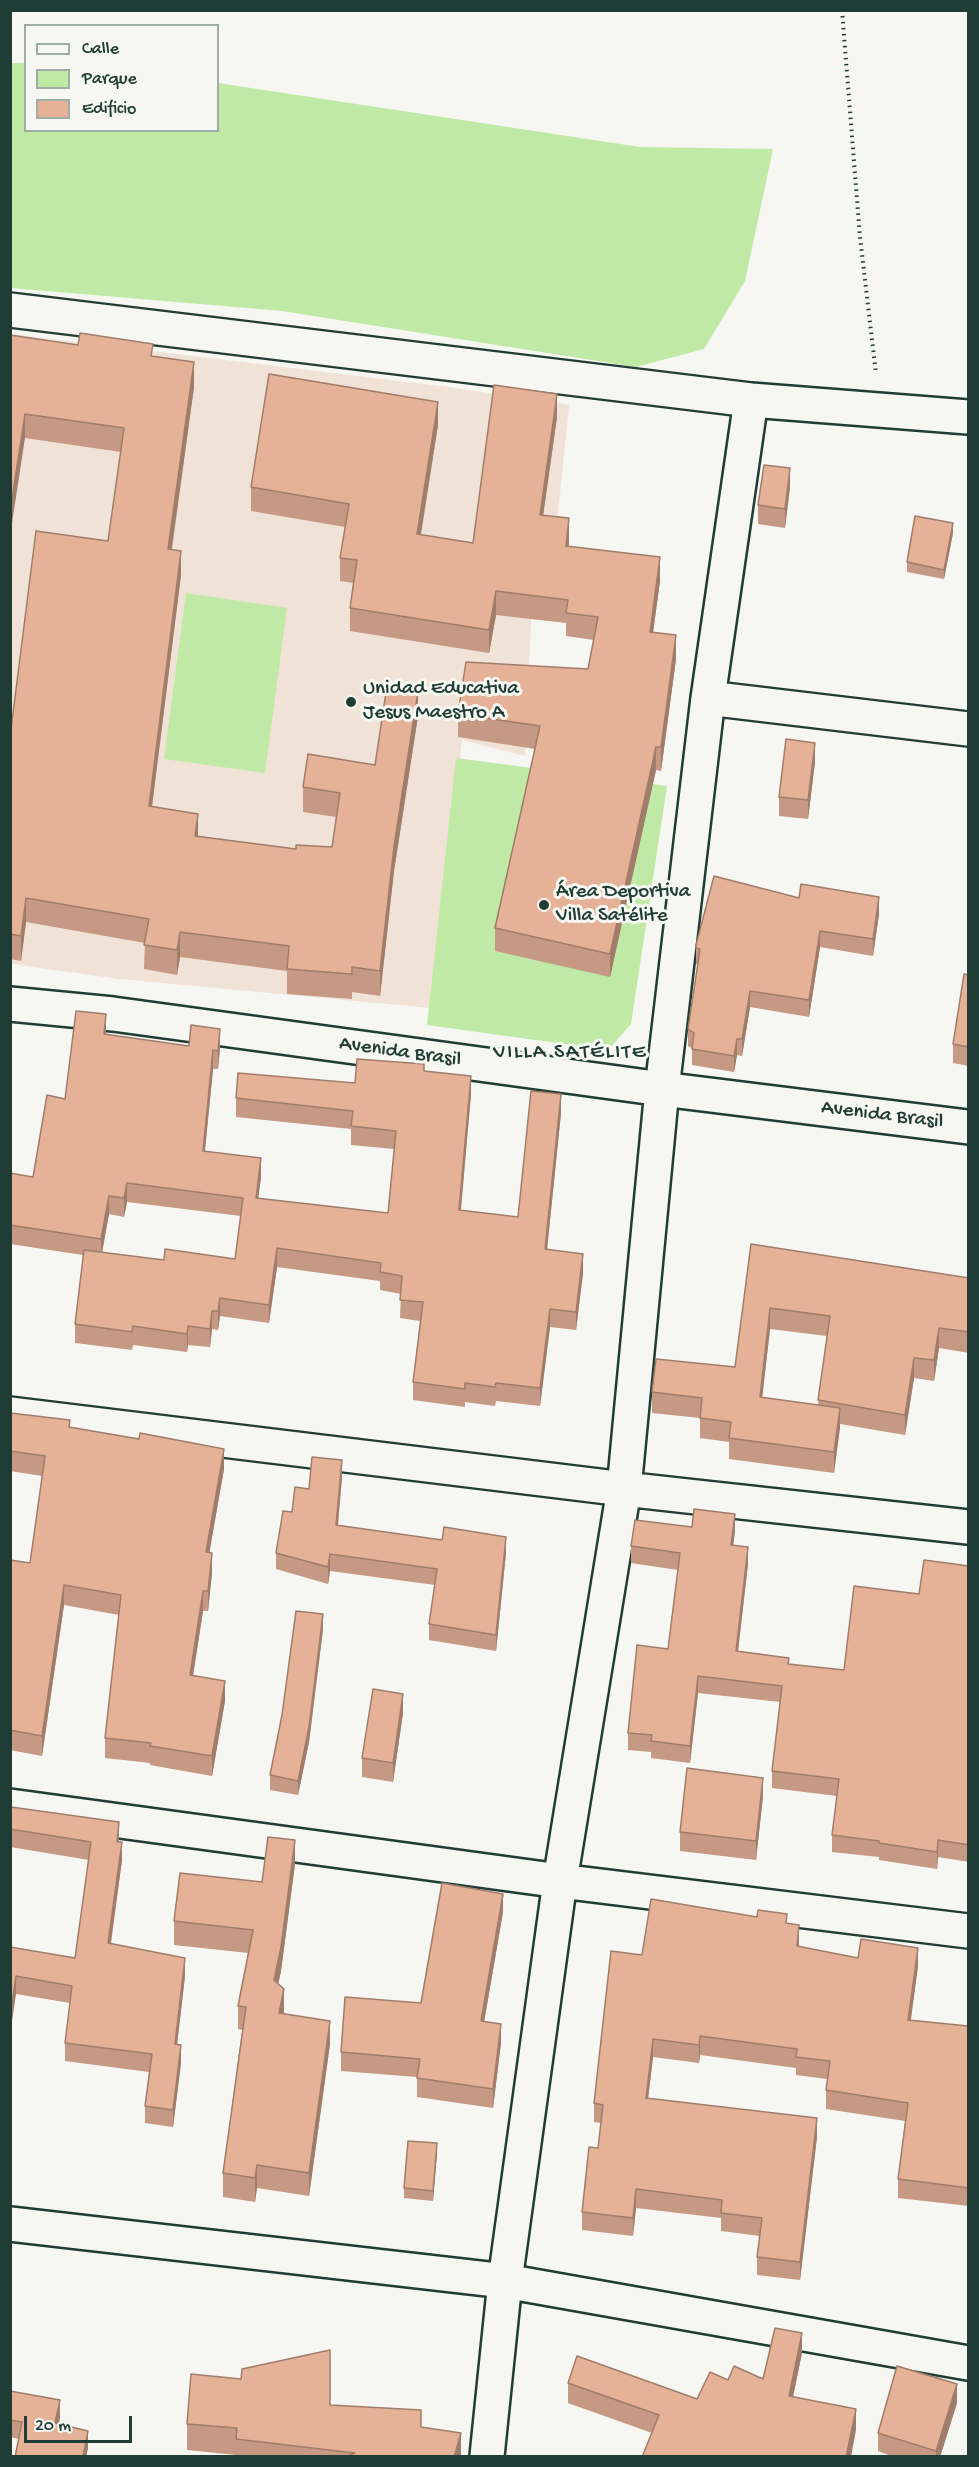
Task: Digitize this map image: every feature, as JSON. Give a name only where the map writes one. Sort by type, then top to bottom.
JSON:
[{"type":"street","points":[[10,310],[751,400],[969,417]]},
{"type":"street","points":[[487,2457],[505,2281],[560,1881],[624,1489],[662,1089],[708,698],[751,400]]},
{"type":"street","points":[[708,698],[969,729]]},
{"type":"street","name":"Avenida Brasil","points":[[10,1004],[113,1014],[662,1089],[969,1127]]},
{"type":"street","points":[[10,1414],[624,1489],[969,1527]]},
{"type":"street","points":[[10,1806],[560,1881],[969,1931]]},
{"type":"street","points":[[10,2224],[505,2281],[969,2363]]},
{"type":"path","points":[[842,10],[860,237],[873,360],[885,409]]},
{"type":"shaded area","points":[[11,334],[449,387],[569,405],[556,533],[535,534],[525,756],[462,740],[430,1008],[120,979],[11,964]]},
{"type":"green space","points":[[10,63],[24,63],[24,132],[219,132],[219,83],[640,147],[773,149],[745,281],[704,349],[636,367],[282,311],[11,288]]},
{"type":"green space","points":[[186,593],[287,608],[265,773],[164,759]]},
{"type":"green space","name":"Área Deportiva Villa Satélite","points":[[456,758],[667,786],[631,1024],[608,1050],[427,1025]]},
{"type":"building","points":[[80,333],[153,344],[151,356],[194,362],[168,549],[181,551],[149,806],[198,814],[195,836],[296,849],[296,845],[332,847],[340,793],[303,787],[308,754],[375,765],[387,686],[418,691],[394,846],[380,971],[352,967],[352,974],[287,969],[289,946],[180,932],[177,950],[144,945],[149,919],[26,898],[21,936],[10,934],[10,737],[36,531],[108,541],[124,428],[25,414],[10,512],[10,335],[78,345]]},
{"type":"building","points":[[269,374],[438,402],[417,534],[473,543],[494,385],[557,394],[540,515],[569,518],[566,546],[660,557],[650,632],[676,635],[661,747],[656,747],[610,954],[495,928],[540,726],[458,714],[466,662],[588,669],[598,617],[566,613],[568,600],[496,591],[489,630],[350,608],[357,560],[340,558],[349,504],[251,487]]},
{"type":"building","points":[[764,465],[790,468],[785,509],[758,505]]},
{"type":"building","points":[[915,516],[953,523],[944,570],[907,562]]},
{"type":"building","points":[[786,739],[815,743],[808,800],[779,797]]},
{"type":"building","points":[[714,876],[799,898],[801,884],[879,897],[873,939],[820,931],[809,1000],[750,991],[742,1039],[737,1039],[734,1056],[692,1049],[694,1033],[688,1029],[700,949],[696,948],[696,945]]},
{"type":"building","points":[[964,974],[969,975],[969,1047],[953,1044]]},
{"type":"building","points":[[76,1011],[106,1014],[104,1034],[189,1046],[191,1025],[220,1029],[218,1051],[213,1050],[203,1151],[261,1158],[256,1198],[388,1213],[396,1131],[351,1126],[353,1111],[236,1098],[238,1073],[355,1083],[357,1059],[424,1064],[424,1071],[471,1076],[459,1210],[518,1217],[531,1091],[561,1094],[545,1249],[583,1254],[576,1312],[550,1309],[540,1388],[496,1383],[495,1387],[465,1383],[465,1389],[413,1382],[423,1302],[400,1300],[402,1276],[380,1272],[381,1263],[277,1248],[269,1305],[220,1298],[218,1311],[212,1311],[210,1329],[188,1326],[187,1334],[133,1326],[132,1332],[75,1324],[84,1250],[164,1260],[165,1249],[235,1259],[243,1198],[127,1183],[124,1198],[109,1196],[101,1239],[10,1225],[10,1173],[33,1177],[47,1095],[65,1099]]},
{"type":"building","points":[[751,1244],[969,1278],[969,1332],[939,1328],[934,1360],[914,1358],[905,1415],[818,1400],[830,1316],[770,1308],[760,1397],[840,1408],[834,1452],[729,1438],[731,1422],[700,1418],[702,1398],[652,1392],[656,1359],[735,1367]]},
{"type":"building","points":[[10,1413],[70,1420],[69,1427],[139,1439],[140,1433],[224,1449],[206,1552],[212,1553],[208,1591],[203,1591],[190,1675],[225,1681],[212,1756],[150,1746],[151,1743],[105,1738],[121,1595],[64,1585],[42,1736],[10,1730],[10,1560],[30,1563],[45,1456],[10,1451]]},
{"type":"building","points":[[312,1457],[342,1460],[336,1525],[442,1540],[444,1527],[506,1537],[496,1635],[429,1624],[437,1569],[330,1554],[328,1567],[276,1553],[283,1511],[292,1512],[295,1487],[309,1489]]},
{"type":"building","points":[[694,1509],[735,1514],[731,1545],[748,1547],[736,1651],[789,1658],[788,1664],[844,1670],[854,1586],[919,1594],[924,1560],[969,1566],[969,1845],[938,1840],[937,1852],[832,1835],[839,1779],[772,1771],[782,1686],[698,1676],[690,1746],[651,1741],[652,1735],[628,1733],[637,1645],[668,1649],[680,1553],[631,1546],[635,1520],[692,1527]]},
{"type":"building","points":[[296,1611],[323,1614],[309,1727],[298,1781],[270,1775],[282,1715]]},
{"type":"building","points":[[373,1689],[403,1694],[393,1763],[362,1758]]},
{"type":"building","points":[[687,1768],[763,1778],[756,1841],[680,1832]]},
{"type":"building","points":[[11,1807],[119,1822],[117,1842],[122,1842],[108,1943],[185,1958],[175,2044],[181,2045],[173,2110],[145,2106],[152,2054],[65,2043],[72,1986],[16,1976],[10,2017],[10,1947],[75,1958],[91,1842],[10,1829]]},
{"type":"building","points":[[268,1837],[295,1840],[281,1947],[274,1980],[284,1989],[279,2013],[330,2021],[309,2173],[257,2165],[255,2178],[223,2173],[246,2007],[238,2006],[253,1930],[174,1921],[180,1873],[262,1882]]},
{"type":"building","points":[[442,1883],[503,1894],[481,2021],[501,2024],[493,2089],[417,2078],[420,2059],[341,2052],[345,1997],[421,2003]]},
{"type":"building","points":[[651,1899],[757,1917],[758,1910],[787,1914],[786,1923],[799,1925],[797,1946],[858,1958],[861,1939],[918,1948],[908,2020],[968,2026],[969,2019],[969,2188],[898,2179],[908,2103],[826,2090],[830,2061],[796,2057],[797,2049],[700,2036],[699,2045],[653,2039],[646,2098],[817,2118],[800,2262],[757,2257],[762,2218],[721,2213],[722,2200],[636,2189],[633,2218],[582,2212],[589,2147],[598,2148],[603,2105],[594,2103],[611,1951],[642,1955]]},
{"type":"building","points":[[408,2141],[437,2143],[433,2191],[404,2188]]},
{"type":"building","points":[[775,2328],[802,2333],[789,2396],[856,2409],[846,2457],[642,2457],[659,2415],[568,2383],[577,2356],[697,2399],[710,2372],[728,2380],[734,2366],[763,2379]]},
{"type":"building","points":[[330,2350],[330,2405],[421,2410],[421,2427],[461,2433],[454,2457],[345,2457],[355,2453],[236,2439],[237,2428],[187,2424],[191,2374],[241,2379],[242,2369]]},
{"type":"building","points":[[897,2366],[957,2384],[936,2451],[878,2433]]},
{"type":"building","points":[[10,2391],[60,2400],[55,2423],[88,2431],[83,2457],[15,2457],[22,2422],[10,2420]]},
{"type":"place","name":"Unidad Educativa Jesus Maestro A","points":[[351,702]]},
{"type":"place","name":"Área Deportiva Villa Satélite","points":[[544,905]]},
{"type":"district","name":"VILLA SATÉLITE","points":[[570,1054]]}]
